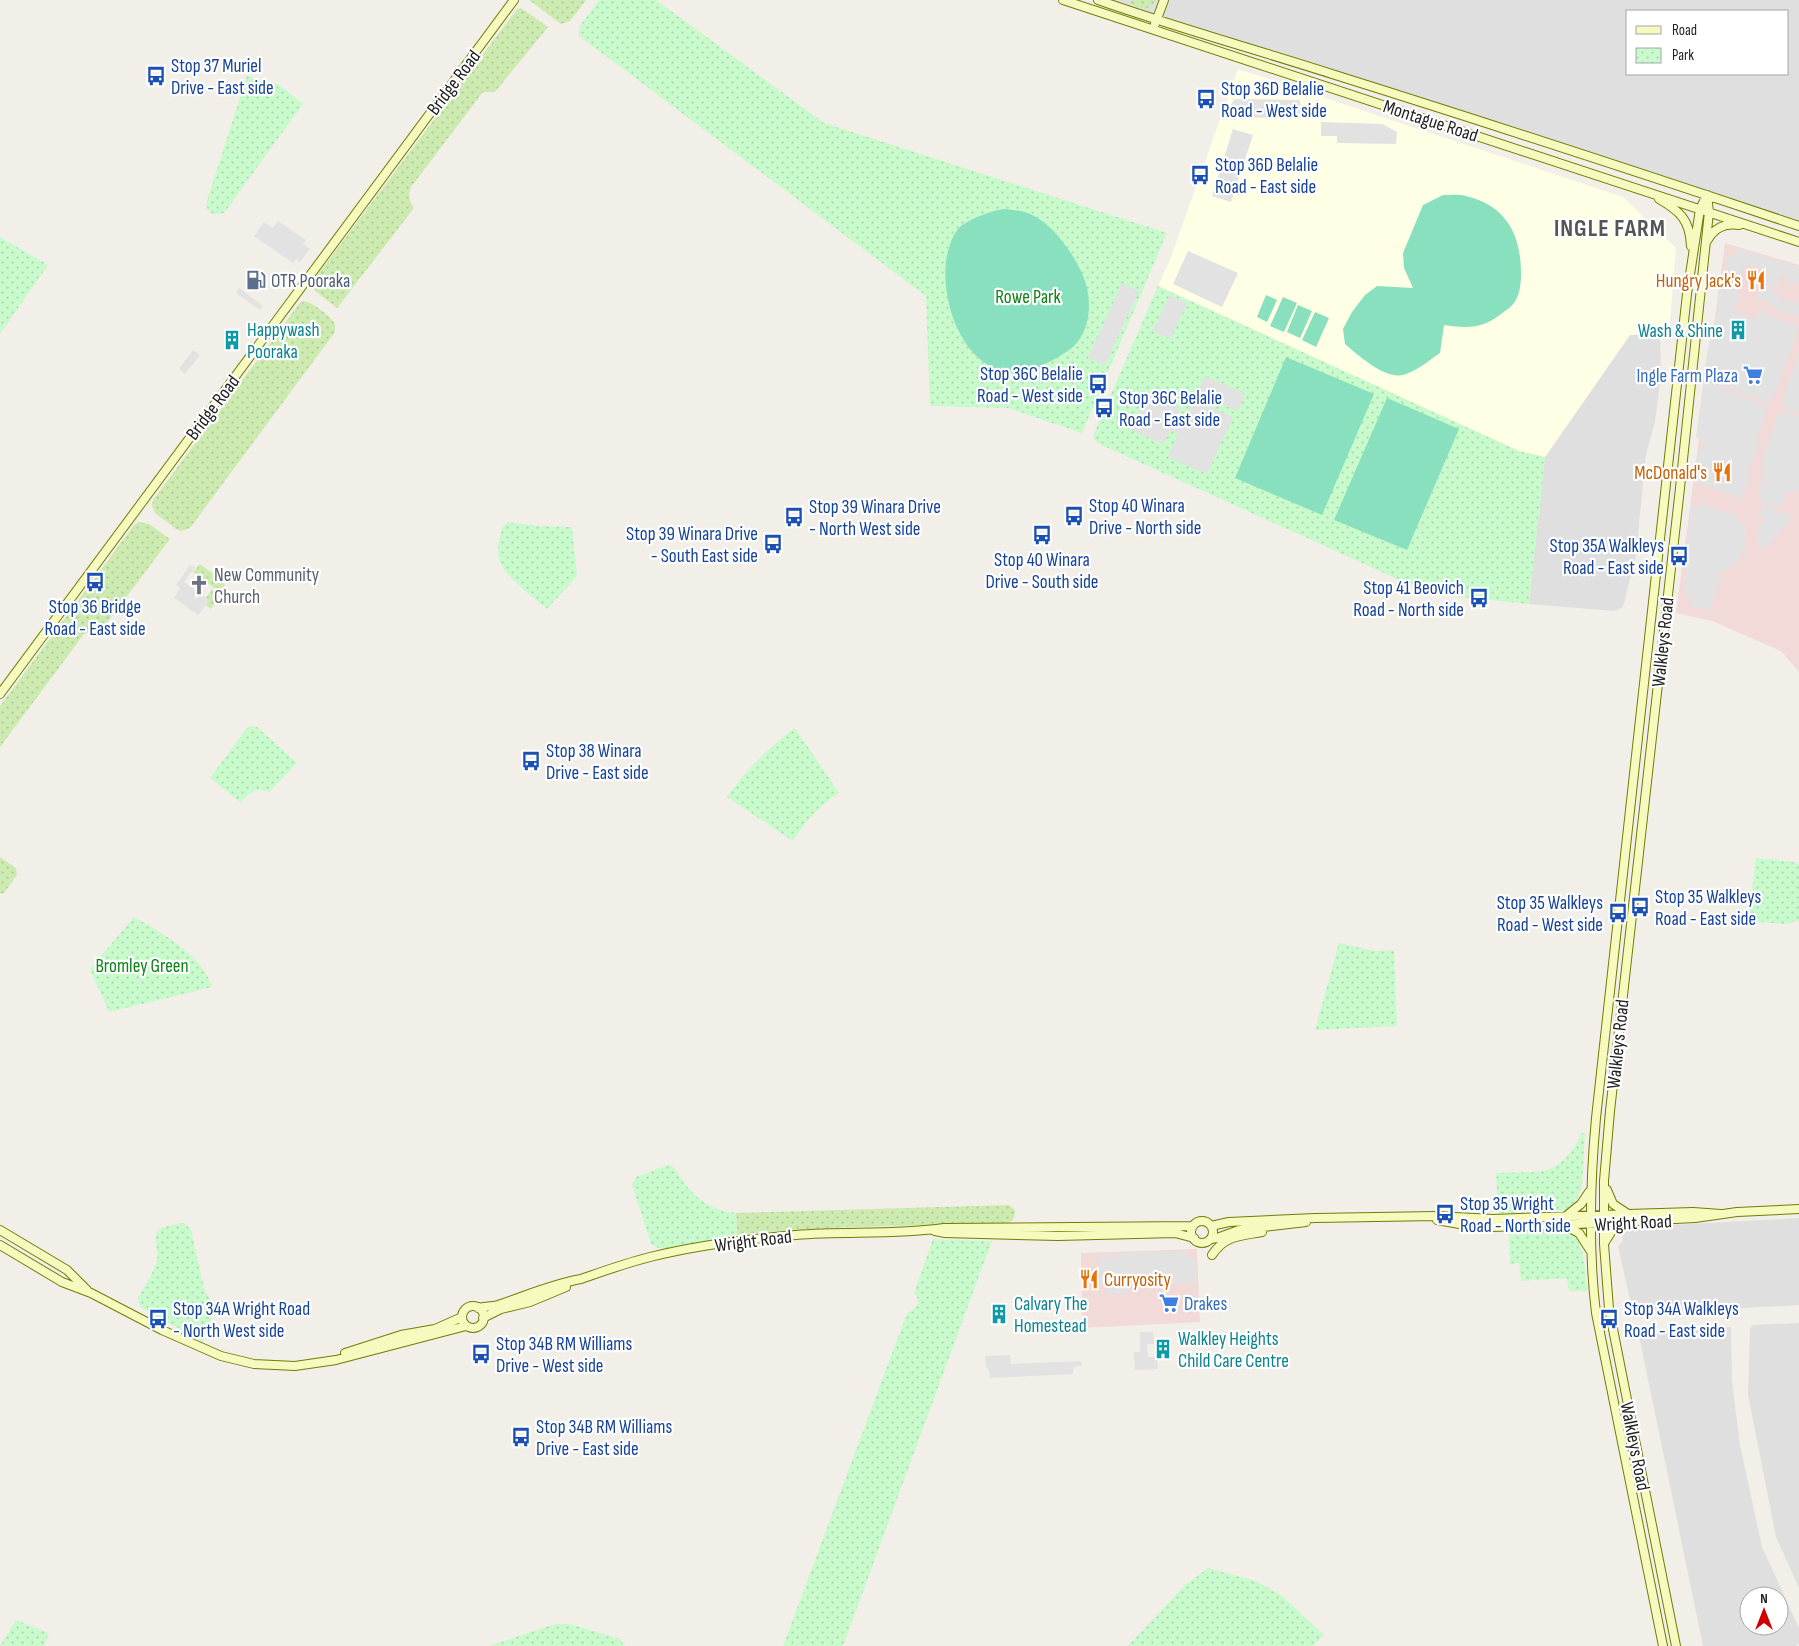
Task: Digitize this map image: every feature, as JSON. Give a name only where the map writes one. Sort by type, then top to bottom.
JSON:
[{"type":"main road","name":"Bridge Road","points":[[0,694],[514,0]]},
{"type":"main road","name":"Montague Road","points":[[1064,0],[1799,242]]},
{"type":"main road","name":"Montague Road","points":[[1098,0],[1156,21],[1330,73],[1799,226]]},
{"type":"main road","points":[[1153,30],[1164,0]]},
{"type":"main road","points":[[1646,191],[1670,205],[1684,219],[1690,235],[1691,266]]},
{"type":"main road","name":"Walkleys Road","points":[[1663,1646],[1602,1343],[1592,1283],[1590,1191],[1597,1108],[1691,266],[1700,208],[1707,196]]},
{"type":"main road","name":"Walkleys Road","points":[[1676,1646],[1609,1309],[1604,1244],[1604,1181],[1607,1135],[1706,245],[1709,212],[1707,196]]},
{"type":"main road","points":[[1706,245],[1714,231],[1726,224],[1760,229]]},
{"type":"main road","points":[[1604,1181],[1611,1202],[1628,1214]]},
{"type":"main road","points":[[1590,1191],[1581,1204],[1564,1221],[1579,1232],[1591,1252]]},
{"type":"main road","name":"Wright Road","points":[[1211,1226],[1229,1222],[1425,1216],[1493,1220],[1564,1221],[1604,1219],[1628,1214],[1701,1212],[1721,1214],[1799,1209]]},
{"type":"main road","name":"Wright Road","points":[[1604,1219],[1624,1222],[1710,1217],[1721,1214]]},
{"type":"main road","name":"Wright Road","points":[[1211,1239],[1239,1230],[1278,1227],[1315,1221],[1320,1218]]},
{"type":"main road","points":[[1204,1221],[1211,1226],[1213,1231],[1211,1239],[1201,1242],[1194,1238],[1193,1226],[1198,1222],[1204,1221]]},
{"type":"main road","points":[[1604,1244],[1614,1229],[1624,1222]]},
{"type":"main road","name":"Wright Road","points":[[483,1318],[501,1309],[530,1302],[581,1279],[650,1257],[716,1243],[803,1234],[997,1226],[1049,1228],[1193,1226]]},
{"type":"main road","points":[[1212,1255],[1222,1242],[1228,1239],[1278,1227]]},
{"type":"main road","points":[[0,1230],[67,1270],[91,1293]]},
{"type":"main road","name":"Wright Road","points":[[930,1230],[945,1233],[1058,1236],[1175,1233],[1194,1238]]},
{"type":"main road","points":[[0,1245],[62,1282],[91,1293],[162,1330],[228,1358],[254,1364],[273,1366],[304,1365],[336,1360],[466,1326],[471,1328],[478,1327],[483,1318],[482,1312],[478,1308],[468,1307],[463,1312],[462,1317],[466,1326]]},
{"type":"main road","name":"Wright Road","points":[[478,1308],[497,1305],[581,1279]]},
{"type":"main road","points":[[327,1360],[400,1335],[435,1329],[462,1317]]},
{"type":"shaded area","points":[[1098,0],[1799,0],[1799,226]]},
{"type":"shaded area","points":[[1238,69],[1623,197],[1676,248],[1669,333],[1630,335],[1545,457],[1519,451],[1158,286],[1170,260]]},
{"type":"shaded area","points":[[1234,99],[1300,100],[1300,118],[1225,117]]},
{"type":"shaded area","points":[[1321,122],[1382,124],[1397,132],[1396,144],[1337,143],[1337,136],[1321,136]]},
{"type":"shaded area","points":[[1233,129],[1253,135],[1231,202],[1212,196]]},
{"type":"shaded area","points":[[278,221],[306,240],[303,244],[310,249],[300,262],[296,259],[293,263],[254,236],[264,222],[273,228]]},
{"type":"shaded area","name":"Ingle Farm Plaza","points":[[1725,243],[1799,265],[1799,672],[1781,651],[1712,621],[1676,613]]},
{"type":"shaded area","points":[[1737,249],[1799,267],[1797,285],[1783,281],[1785,276],[1780,274],[1778,286],[1773,285],[1771,291],[1777,292],[1781,296],[1780,300],[1799,302],[1799,316],[1772,308],[1774,303],[1756,299],[1759,287],[1764,288],[1768,270],[1743,265],[1735,312],[1756,319],[1759,311],[1799,327],[1773,399],[1771,398],[1769,403],[1719,385],[1721,380],[1717,381],[1717,392],[1719,388],[1768,406],[1757,440],[1759,442],[1747,475],[1749,477],[1742,499],[1695,482],[1693,476],[1695,463],[1704,438],[1696,438],[1707,354],[1728,256],[1735,256]]},
{"type":"shaded area","points":[[1188,251],[1238,273],[1222,307],[1173,284]]},
{"type":"shaded area","points":[[1122,283],[1139,291],[1105,365],[1088,358]]},
{"type":"shaded area","points":[[239,288],[263,306],[260,310],[236,293]]},
{"type":"shaded area","points":[[1170,295],[1187,303],[1170,339],[1153,331]]},
{"type":"shaded area","points":[[1660,334],[1661,374],[1655,422],[1646,454],[1636,555],[1623,607],[1614,611],[1529,604],[1545,457],[1630,335]]},
{"type":"shaded area","points":[[193,350],[200,355],[185,374],[179,369]]},
{"type":"shaded area","points":[[1799,355],[1799,413],[1784,408],[1785,403],[1782,402]]},
{"type":"shaded area","points":[[1204,376],[1245,393],[1238,411],[1197,395]]},
{"type":"shaded area","points":[[1147,394],[1180,408],[1176,419],[1183,423],[1194,400],[1233,417],[1207,474],[1168,457],[1178,434],[1170,431],[1164,444],[1131,430]]},
{"type":"shaded area","points":[[1783,411],[1799,416],[1799,488],[1796,494],[1787,491],[1781,508],[1759,500],[1761,495],[1759,494],[1764,464],[1762,462],[1778,415],[1781,416]]},
{"type":"shaded area","points":[[1699,503],[1739,517],[1737,523],[1746,523],[1745,551],[1739,551],[1739,558],[1732,567],[1726,567],[1726,572],[1720,572],[1710,610],[1690,606],[1692,599],[1687,598],[1685,592],[1690,506],[1697,508]]},
{"type":"shaded area","points":[[1762,503],[1775,508],[1773,514],[1777,514],[1781,510],[1792,517],[1765,549],[1757,542],[1760,533],[1756,529],[1766,519],[1760,516]]},
{"type":"shaded area","points":[[190,565],[195,567],[184,582],[198,592],[194,598],[196,599],[200,594],[210,600],[198,615],[174,598],[180,588],[176,585]]},
{"type":"shaded area","points":[[1799,1218],[1799,1305],[1633,1314],[1618,1246],[1623,1241],[1622,1230],[1635,1227]]},
{"type":"shaded area","points":[[1197,1249],[1200,1322],[1082,1328],[1081,1253]]},
{"type":"shaded area","points":[[1187,1251],[1187,1258],[1195,1258],[1196,1283],[1130,1286],[1130,1293],[1108,1294],[1104,1285],[1100,1284],[1098,1256],[1111,1255],[1112,1260],[1115,1260],[1115,1254]]},
{"type":"shaded area","points":[[1799,1323],[1799,1588],[1776,1537],[1748,1395],[1750,1328],[1753,1325]]},
{"type":"shaded area","points":[[1731,1327],[1732,1381],[1740,1445],[1762,1547],[1780,1586],[1739,1586],[1739,1636],[1789,1636],[1789,1606],[1799,1628],[1799,1644],[1796,1646],[1703,1646],[1638,1331]]},
{"type":"shaded area","points":[[1140,1332],[1153,1332],[1154,1344],[1147,1344],[1148,1357],[1157,1357],[1158,1369],[1135,1370],[1134,1352],[1140,1352]]},
{"type":"shaded area","points":[[1010,1355],[1011,1364],[1081,1361],[1082,1366],[1076,1366],[1073,1374],[990,1378],[985,1356]]},
{"type":"green space","points":[[529,0],[586,0],[570,21],[561,24]]},
{"type":"green space","name":"Rowe Park","points":[[599,0],[656,0],[824,123],[1167,233],[1082,433],[1008,408],[930,406],[926,296],[579,36],[579,27]]},
{"type":"green space","points":[[1131,0],[1156,0],[1152,6],[1145,9],[1129,4]]},
{"type":"green space","points":[[521,8],[548,27],[495,92],[483,92],[411,187],[409,198],[414,208],[337,308],[314,290],[313,281],[517,9]]},
{"type":"green space","points":[[247,76],[278,84],[303,104],[225,212],[213,214],[206,204]]},
{"type":"green space","points":[[1443,195],[1464,195],[1480,201],[1492,207],[1509,224],[1518,247],[1520,260],[1521,278],[1519,293],[1511,306],[1498,317],[1484,324],[1469,327],[1444,325],[1440,353],[1422,366],[1403,375],[1388,373],[1372,365],[1345,344],[1343,329],[1352,312],[1365,295],[1377,286],[1413,288],[1404,268],[1403,253],[1423,205]]},
{"type":"green space","points":[[1005,209],[1016,210],[1034,216],[1058,236],[1072,255],[1083,275],[1089,304],[1083,333],[1071,348],[1041,366],[1018,372],[999,370],[984,362],[971,350],[960,334],[953,316],[945,279],[946,262],[952,239],[960,227],[975,218]]},
{"type":"green space","points":[[0,237],[48,265],[0,334]]},
{"type":"green space","points":[[1158,286],[1519,451],[1545,457],[1529,604],[1438,594],[1404,582],[1097,443],[1093,436]]},
{"type":"green space","points":[[1266,295],[1277,300],[1267,322],[1257,317]]},
{"type":"green space","points":[[1283,297],[1297,303],[1284,332],[1270,326]]},
{"type":"green space","points":[[304,301],[323,311],[329,317],[334,323],[335,332],[190,528],[181,531],[176,529],[155,513],[152,506],[153,500],[299,304]]},
{"type":"green space","points":[[1298,305],[1312,311],[1300,338],[1287,332]]},
{"type":"green space","points":[[1315,312],[1329,318],[1316,347],[1302,340]]},
{"type":"green space","points":[[1286,357],[1374,394],[1322,515],[1235,478]]},
{"type":"green space","points":[[1387,398],[1459,429],[1407,550],[1334,520]]},
{"type":"green space","points":[[139,522],[149,524],[170,539],[100,632],[91,631],[84,634],[0,747],[0,706],[134,525]]},
{"type":"green space","points":[[508,522],[537,526],[572,527],[577,576],[547,609],[519,586],[502,565],[498,554],[499,542],[502,527]]},
{"type":"green space","points":[[200,564],[221,580],[225,586],[222,594],[193,572]]},
{"type":"green space","points":[[212,589],[221,595],[211,609],[206,605],[209,600],[206,598]]},
{"type":"green space","points":[[251,726],[257,727],[297,763],[269,792],[257,790],[247,796],[241,803],[210,778],[246,729]]},
{"type":"green space","points":[[795,728],[839,793],[813,814],[793,841],[727,797],[758,760]]},
{"type":"green space","points":[[0,857],[16,868],[17,875],[4,893],[0,894]]},
{"type":"green space","points":[[1756,858],[1799,864],[1799,921],[1784,924],[1748,921]]},
{"type":"green space","name":"Bromley Green","points":[[134,917],[180,946],[200,965],[212,987],[109,1012],[90,969]]},
{"type":"green space","points":[[1339,943],[1374,951],[1394,950],[1397,1026],[1315,1030]]},
{"type":"green space","points":[[1581,1133],[1585,1133],[1582,1188],[1576,1200],[1566,1210],[1498,1214],[1496,1173],[1538,1172],[1550,1169],[1562,1162],[1572,1151]]},
{"type":"green space","points":[[668,1165],[672,1166],[688,1188],[701,1200],[717,1209],[736,1213],[737,1235],[664,1249],[651,1244],[632,1185],[636,1177]]},
{"type":"green space","points":[[1009,1205],[1015,1212],[1013,1220],[1008,1224],[839,1228],[737,1235],[736,1213]]},
{"type":"green space","points":[[182,1223],[186,1224],[191,1230],[205,1292],[210,1299],[217,1303],[203,1342],[140,1307],[138,1298],[156,1265],[157,1232],[164,1227]]},
{"type":"green space","points":[[1554,1231],[1570,1234],[1579,1243],[1584,1259],[1587,1291],[1569,1291],[1567,1278],[1521,1281],[1519,1263],[1510,1264],[1509,1233]]},
{"type":"green space","points":[[933,1239],[992,1241],[843,1646],[783,1646],[907,1313],[918,1304],[917,1296],[914,1293]]},
{"type":"green space","points":[[1208,1568],[1256,1581],[1281,1595],[1324,1635],[1313,1646],[1128,1646],[1184,1586]]},
{"type":"green space","points":[[16,1620],[49,1633],[44,1646],[0,1646]]},
{"type":"green space","points":[[555,1624],[570,1624],[620,1639],[625,1646],[489,1646]]},
{"type":"place","name":"Stop 37 Muriel Drive - East side","points":[[156,76]]},
{"type":"place","name":"Stop 36D Belalie Road - West side","points":[[1206,99]]},
{"type":"place","name":"Stop 36D Belalie Road - East side","points":[[1200,175]]},
{"type":"place","name":"OTR Pooraka","points":[[256,280]]},
{"type":"place","name":"Hungry Jack's","points":[[1756,280]]},
{"type":"place","name":"Wash & Shine","points":[[1738,330]]},
{"type":"place","name":"Happywash Pooraka","points":[[232,340]]},
{"type":"place","name":"Ingle Farm Plaza","points":[[1753,375]]},
{"type":"place","name":"Stop 36C Belalie Road - West side","points":[[1098,384]]},
{"type":"place","name":"Stop 36C Belalie Road - East side","points":[[1104,408]]},
{"type":"place","name":"McDonald's","points":[[1722,472]]},
{"type":"place","name":"Stop 40 Winara Drive - North side","points":[[1074,516]]},
{"type":"place","name":"Stop 39 Winara Drive - North West side","points":[[794,517]]},
{"type":"place","name":"Stop 40 Winara Drive - South side","points":[[1042,535]]},
{"type":"place","name":"Stop 39 Winara Drive - South East side","points":[[773,544]]},
{"type":"place","name":"Stop 35A Walkleys Road - East side","points":[[1679,556]]},
{"type":"place","name":"Stop 36 Bridge Road - East side","points":[[95,582]]},
{"type":"place","name":"New Community Church","points":[[199,585]]},
{"type":"place","name":"Stop 41 Beovich Road - North side","points":[[1479,598]]},
{"type":"place","name":"Stop 38 Winara Drive - East side","points":[[531,761]]},
{"type":"place","name":"Stop 35 Walkleys Road - East side","points":[[1640,907]]},
{"type":"place","name":"Stop 35 Walkleys Road - West side","points":[[1618,913]]},
{"type":"place","name":"Stop 35 Wright Road - North side","points":[[1445,1214]]},
{"type":"place","name":"Curryosity","points":[[1089,1279]]},
{"type":"place","name":"Drakes","points":[[1169,1303]]},
{"type":"place","name":"Calvary The Homestead","points":[[999,1314]]},
{"type":"place","name":"Stop 34A Wright Road - North West side","points":[[158,1319]]},
{"type":"place","name":"Stop 34A Walkleys Road - East side","points":[[1609,1319]]},
{"type":"place","name":"Walkley Heights Child Care Centre","points":[[1163,1349]]},
{"type":"place","name":"Stop 34B RM Williams Drive - West side","points":[[481,1354]]},
{"type":"place","name":"Stop 34B RM Williams Drive - East side","points":[[521,1437]]},
{"type":"district","name":"INGLE FARM","points":[[1610,228]]}]
